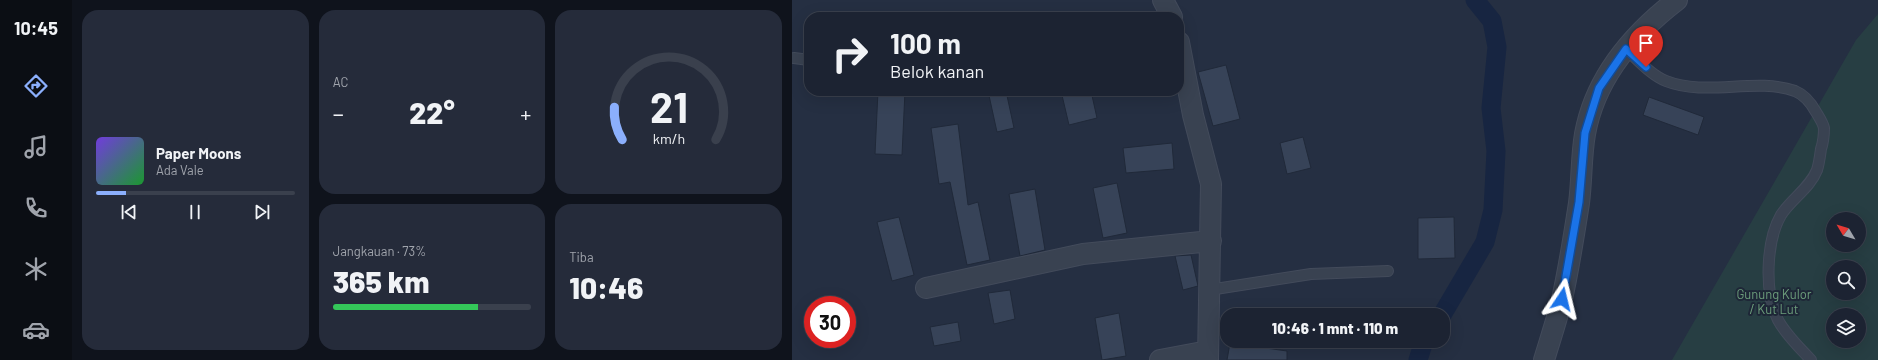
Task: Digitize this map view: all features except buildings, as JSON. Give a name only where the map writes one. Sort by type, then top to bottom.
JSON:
[{"type":"street","points":[[1163,0],[1169,12]]},
{"type":"street","points":[[1544,360],[1562,299],[1579,202],[1585,133],[1599,88],[1626,49],[1650,23],[1678,0]]},
{"type":"street","points":[[1160,360],[1208,356],[1211,184],[1192,108],[1184,67]]},
{"type":"street","points":[[926,288],[1083,254],[1211,241]]},
{"type":"lane","points":[[1626,49],[1656,75],[1667,81],[1709,87],[1776,87],[1796,91],[1807,98],[1813,105],[1824,128],[1817,171],[1781,215],[1771,243],[1769,277],[1770,292],[1778,320],[1786,332],[1811,360]]},
{"type":"lane","points":[[794,58],[804,59]]},
{"type":"lane","points":[[1209,290],[1311,274],[1388,271]]},
{"type":"green space","name":"Gunung Kulor / Kut Lut","points":[[1878,14],[1878,360],[1672,360],[1856,40]]},
{"type":"waterway","points":[[1446,308],[1485,242],[1493,210],[1496,151],[1491,108],[1497,47],[1492,21],[1475,0]]},
{"type":"waterway","points":[[1418,360],[1422,348]]},
{"type":"route","points":[[1562,299],[1579,202],[1585,133],[1599,88],[1612,67],[1626,49],[1646,67]]}]
